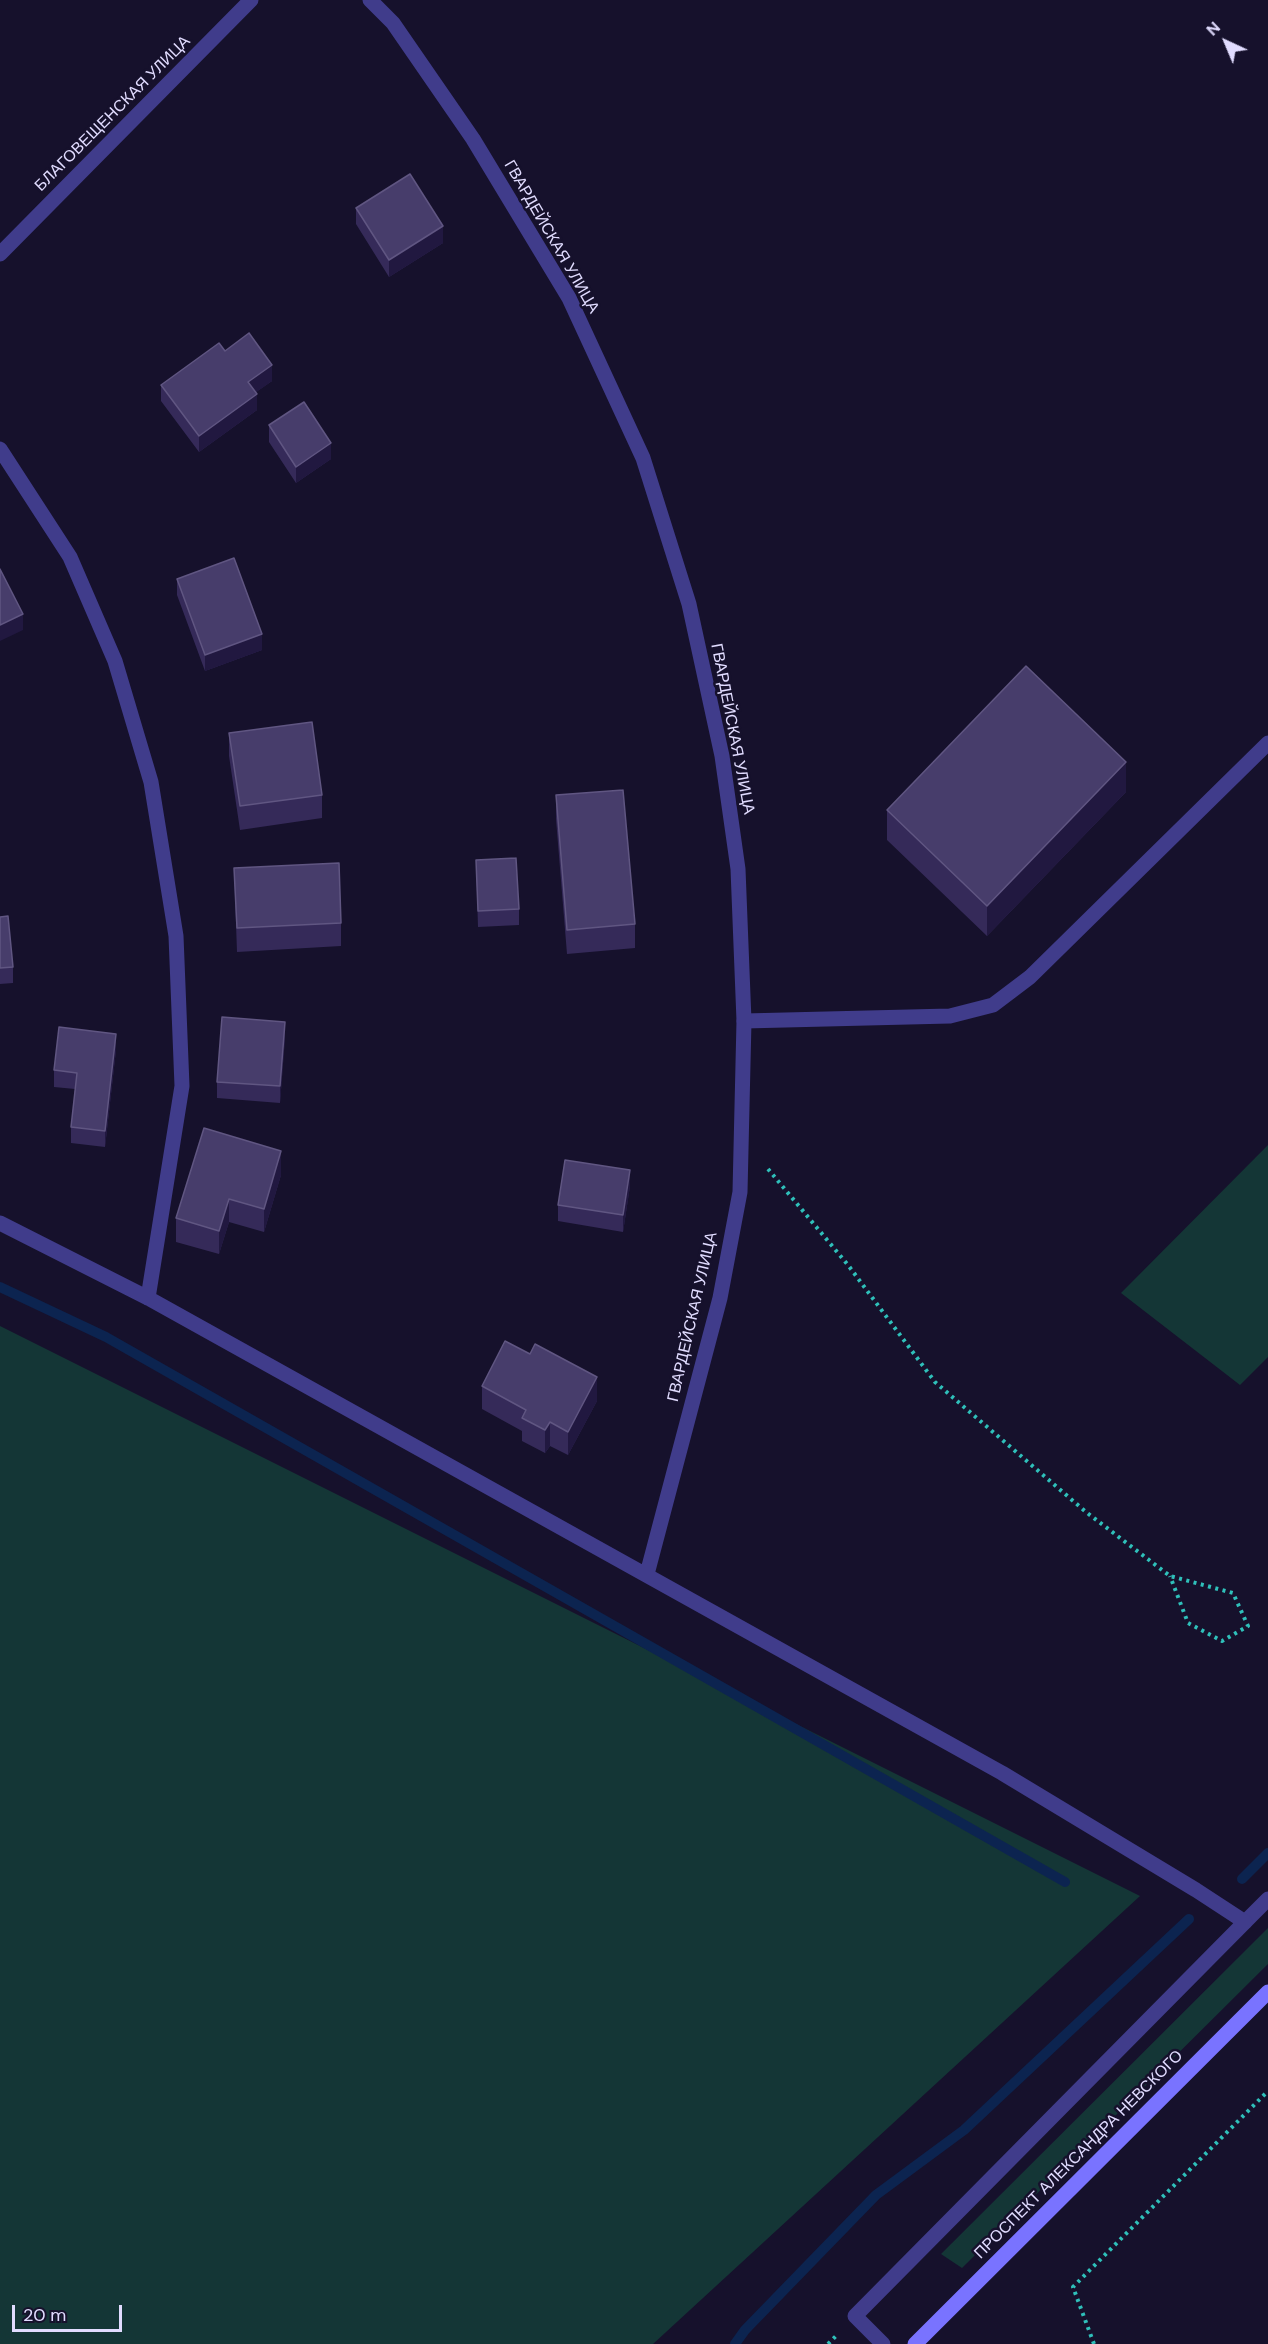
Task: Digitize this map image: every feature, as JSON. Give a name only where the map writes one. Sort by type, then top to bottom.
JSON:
[{"type":"main road","name":"ПРОСПЕКТ АЛЕКСАНДРА НЕВСКОГО","points":[[915,2344],[1268,1992]]},
{"type":"street","name":"БЛАГОВЕЩЕНСКАЯ УЛИЦА","points":[[0,254],[251,0]]},
{"type":"street","name":"ГВАРДЕЙСКАЯ УЛИЦА","points":[[370,0],[393,23],[473,139],[569,298],[643,458],[689,604],[722,756],[738,869],[744,1021],[740,1192],[720,1298],[647,1574]]},
{"type":"street","points":[[0,449],[70,557],[115,661],[151,782],[176,936],[182,1086],[148,1298]]},
{"type":"street","points":[[744,1021],[950,1016],[993,1005],[1030,977],[1268,743]]},
{"type":"street","points":[[0,1223],[148,1298],[1002,1773],[1245,1922]]},
{"type":"street","points":[[883,2344],[855,2316],[1268,1899]]},
{"type":"path","points":[[741,1136],[848,1265],[935,1382],[1086,1512],[1170,1576],[1233,1593],[1248,1626],[1222,1641],[1188,1623],[1170,1576]]},
{"type":"path","points":[[1094,2344],[1073,2287],[1268,2091]]},
{"type":"green space","points":[[1268,1145],[1268,1357],[1240,1385],[1121,1293]]},
{"type":"green space","points":[[0,1326],[1140,1896],[653,2344],[0,2344]]},
{"type":"green space","points":[[1268,1928],[1268,1964],[962,2268],[941,2254]]},
{"type":"building","points":[[410,174],[443,226],[389,260],[356,208]]},
{"type":"building","points":[[249,333],[272,365],[248,382],[257,394],[199,436],[161,385],[219,343],[225,351]]},
{"type":"building","points":[[304,402],[331,443],[296,467],[269,425]]},
{"type":"building","points":[[234,558],[262,634],[205,655],[177,579]]},
{"type":"building","points":[[0,569],[23,614],[0,625]]},
{"type":"building","points":[[1026,666],[1126,762],[987,906],[887,810]]},
{"type":"building","points":[[312,722],[322,795],[240,806],[229,733]]},
{"type":"building","points":[[623,790],[635,924],[567,930],[556,795]]},
{"type":"building","points":[[516,858],[519,909],[478,911],[476,860]]},
{"type":"building","points":[[339,863],[341,923],[237,928],[234,868]]},
{"type":"building","points":[[8,916],[13,967],[0,968],[0,917]]},
{"type":"building","points":[[222,1017],[285,1022],[280,1086],[217,1082]]},
{"type":"building","points":[[59,1027],[116,1034],[105,1131],[71,1127],[77,1073],[54,1070]]},
{"type":"building","points":[[204,1128],[281,1151],[264,1209],[229,1199],[219,1231],[176,1218]]},
{"type":"building","points":[[565,1160],[630,1170],[623,1215],[558,1205]]},
{"type":"building","points":[[505,1341],[530,1354],[535,1344],[597,1377],[568,1432],[550,1422],[545,1430],[522,1418],[526,1410],[482,1386]]},
{"type":"waterway","points":[[0,1287],[106,1337],[1065,1882]]},
{"type":"waterway","points":[[1242,1879],[1268,1853]]},
{"type":"waterway","points":[[735,2344],[745,2330],[876,2195],[964,2130],[1189,1919]]}]
